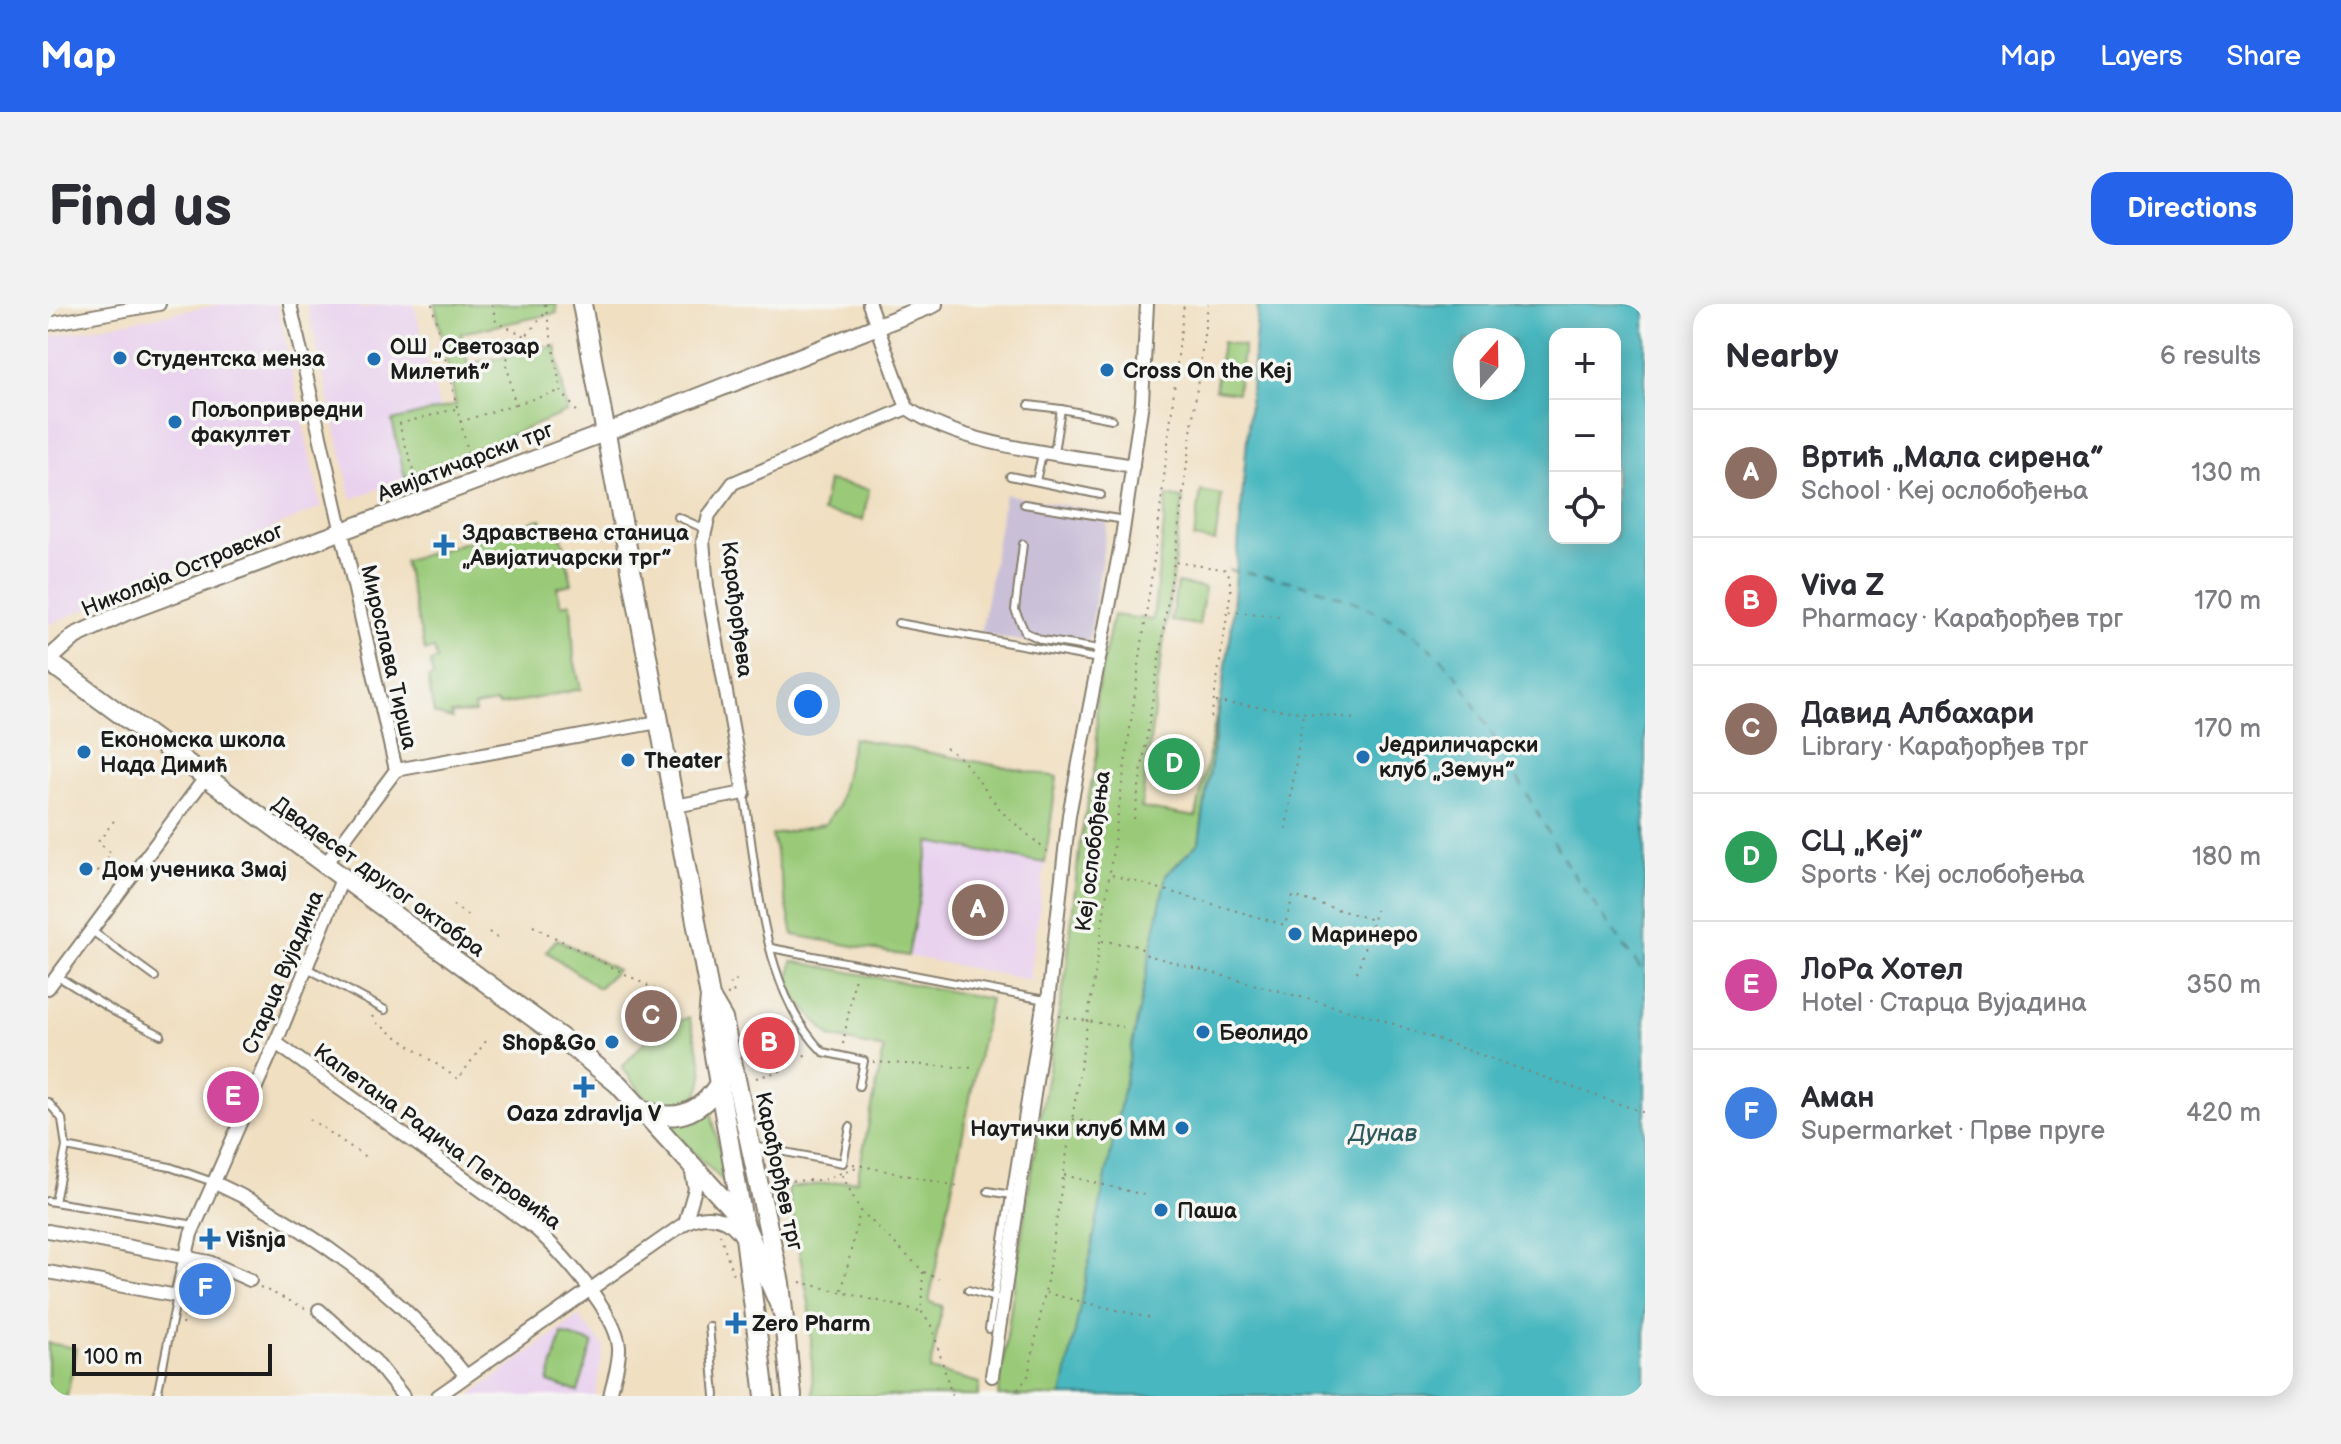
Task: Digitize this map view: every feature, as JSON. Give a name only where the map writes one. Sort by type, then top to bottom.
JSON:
[{"type":"main road","points":[[582,304],[658,722],[718,996]]},
{"type":"main road","name":"Двадесет другог октобра","points":[[48,660],[605,1073],[645,1111]]},
{"type":"main road","name":"Карађорђев трг","points":[[718,996],[708,1021],[721,1080],[743,1221],[765,1396]]},
{"type":"main road","name":"Карађорђев трг","points":[[718,996],[771,1238],[792,1396]]},
{"type":"main road","points":[[645,1111],[666,1117],[687,1114],[705,1103],[721,1080]]},
{"type":"main road","points":[[645,1111],[743,1221],[783,1313]]},
{"type":"street","points":[[48,324],[159,304]]},
{"type":"street","name":"Мирослава Тирша","points":[[290,304],[396,770],[324,866]]},
{"type":"street","points":[[869,304],[907,408],[942,427],[1133,466]]},
{"type":"street","name":"Авијатичарски трг","points":[[340,531],[605,433],[934,304]]},
{"type":"street","name":"Кеј ослобођења","points":[[992,1376],[999,1298],[1045,1005],[1076,773],[1133,466],[1142,402],[1147,304]]},
{"type":"street","name":"Карађорђева","points":[[744,793],[711,615],[703,548],[705,529],[720,496],[733,483],[907,408]]},
{"type":"street","name":"Николаја Островског","points":[[48,660],[75,636],[126,612],[340,531]]},
{"type":"street","points":[[396,770],[658,722]]},
{"type":"street","points":[[48,988],[205,778]]},
{"type":"street","points":[[675,806],[744,793]]},
{"type":"street","name":"Старца Вујадина","points":[[177,1296],[195,1225],[276,1043],[342,879]]},
{"type":"street","name":"Капетана Радича Петровића","points":[[276,1043],[537,1230],[560,1252],[615,1331],[619,1349],[610,1396]]},
{"type":"street","points":[[685,1223],[695,1189],[689,1160]]},
{"type":"street","points":[[213,1182],[280,1215],[399,1305],[434,1336],[466,1376]]},
{"type":"street","points":[[438,1396],[685,1223],[705,1215],[721,1219],[733,1227],[744,1242]]},
{"type":"street","points":[[48,1231],[185,1257],[230,1270],[250,1280]]},
{"type":"street","points":[[48,1272],[177,1296]]},
{"type":"street","points":[[319,1310],[375,1361],[403,1396]]},
{"type":"lane","points":[[1029,405],[1112,419]]},
{"type":"lane","points":[[1036,481],[1061,409]]},
{"type":"lane","points":[[1010,476],[1101,495]]},
{"type":"lane","points":[[1024,504],[1125,520]]},
{"type":"lane","points":[[678,517],[705,529]]},
{"type":"lane","points":[[1023,544],[1015,610],[1025,632],[1042,640],[1100,654]]},
{"type":"lane","points":[[898,623],[1100,654]]},
{"type":"lane","name":"Карађорђева","points":[[744,793],[771,948]]},
{"type":"lane","points":[[92,931],[155,977]]},
{"type":"lane","points":[[859,1086],[864,1061],[823,1052],[799,1019],[781,985],[771,948],[1045,1005]]},
{"type":"lane","points":[[307,968],[385,1010]]},
{"type":"lane","points":[[57,976],[108,1008],[161,1035]]},
{"type":"lane","points":[[48,1102],[62,1119],[66,1147],[51,1202],[84,1204],[195,1225]]},
{"type":"lane","points":[[749,1145],[843,1163],[850,1127]]},
{"type":"lane","points":[[66,1147],[170,1167],[213,1182]]},
{"type":"lane","points":[[988,1191],[1014,1195]]},
{"type":"lane","points":[[968,1290],[999,1298],[989,1329]]},
{"type":"lane","points":[[157,1396],[177,1296]]},
{"type":"lane","points":[[709,1326],[715,1396]]},
{"type":"path","points":[[432,304],[470,460]]},
{"type":"path","points":[[492,304],[496,322],[552,349]]},
{"type":"path","points":[[545,304],[561,391],[579,414]]},
{"type":"path","name":"Кеј ослобођења","points":[[1013,1396],[1028,1376],[1045,1293],[1073,1119],[1111,874],[1114,827],[1157,538],[1184,304]]},
{"type":"path","points":[[1134,819],[1174,562],[1208,304]]},
{"type":"path","points":[[515,404],[506,360],[546,312]]},
{"type":"path","points":[[460,422],[561,391]]},
{"type":"path","points":[[422,501],[399,424],[456,409]]},
{"type":"path","points":[[1174,562],[1228,570],[1231,590],[1211,719]]},
{"type":"path","points":[[1227,611],[1283,617]]},
{"type":"path","points":[[1214,701],[1357,719]]},
{"type":"path","points":[[1286,829],[1303,712]]},
{"type":"path","points":[[946,748],[962,759],[1002,812],[1063,866]]},
{"type":"path","points":[[116,818],[98,842],[111,853],[98,871],[122,889]]},
{"type":"path","points":[[1111,874],[1285,925],[1293,896],[1373,920]]},
{"type":"path","points":[[453,905],[468,916]]},
{"type":"path","points":[[1357,972],[1376,910]]},
{"type":"path","points":[[533,926],[656,990]]},
{"type":"path","points":[[489,932],[501,941]]},
{"type":"path","points":[[1100,941],[1139,946],[1147,955],[1374,1017],[1645,1113]]},
{"type":"path","points":[[841,1057],[857,965]]},
{"type":"path","points":[[718,996],[734,993],[730,982],[738,980]]},
{"type":"path","points":[[358,996],[377,1023],[458,1079],[486,1041]]},
{"type":"path","points":[[1045,1005],[1123,1027]]},
{"type":"path","points":[[864,1061],[975,1068]]},
{"type":"path","points":[[756,1078],[784,1070]]},
{"type":"path","points":[[310,1119],[367,1158]]},
{"type":"path","points":[[1073,1119],[1166,1136]]},
{"type":"path","points":[[843,1163],[957,1186]]},
{"type":"path","points":[[775,1181],[823,1180],[842,1176],[863,1165]]},
{"type":"path","points":[[1063,1175],[1148,1196]]},
{"type":"path","points":[[842,1176],[860,1210],[923,1271],[939,1279]]},
{"type":"path","points":[[842,1291],[860,1210]]},
{"type":"path","points":[[923,1271],[921,1311],[932,1327],[952,1396]]},
{"type":"path","points":[[250,1280],[297,1307],[319,1310]]},
{"type":"path","points":[[800,1282],[921,1311]]},
{"type":"path","points":[[1045,1293],[1154,1319]]},
{"type":"shaded area","name":"Пољопривредни факултет","points":[[222,304],[277,304],[321,507],[48,625],[48,337]]},
{"type":"shaded area","name":"ОШ „Светозар Милетић”","points":[[307,304],[359,304],[361,309],[381,304],[414,304],[440,410],[393,421],[405,478],[352,499]]},
{"type":"shaded area","points":[[1005,494],[1109,514],[1087,653],[981,634]]},
{"type":"shaded area","points":[[930,842],[1045,863],[1030,980],[908,956]]},
{"type":"shaded area","points":[[578,1316],[604,1346],[595,1396],[470,1396]]},
{"type":"green space","points":[[435,304],[556,304],[557,313],[461,333],[468,364],[556,346],[567,412],[405,478],[392,421],[456,405]]},
{"type":"green space","points":[[1222,342],[1244,346],[1237,393],[1215,390]]},
{"type":"green space","points":[[828,481],[869,489],[863,520],[822,512]]},
{"type":"green space","points":[[1201,491],[1222,495],[1215,542],[1194,538]]},
{"type":"green space","points":[[1167,496],[1183,499],[1141,808],[1196,817],[1219,702],[1199,842],[1166,875],[1063,1396],[998,1396],[1032,1165],[1066,972],[1080,842],[1097,754],[1096,697],[1113,615],[1153,620]]},
{"type":"green space","points":[[541,519],[546,535],[557,531],[563,541],[572,584],[557,587],[561,605],[571,603],[574,659],[581,689],[498,706],[497,703],[474,707],[475,713],[451,714],[452,719],[434,714],[428,679],[433,677],[430,662],[437,660],[434,649],[425,651],[404,561]]},
{"type":"green space","points":[[1177,583],[1205,588],[1199,625],[1171,621]]},
{"type":"green space","points":[[853,738],[1057,777],[1045,863],[930,842],[908,956],[793,935],[772,835],[825,824],[838,806]]},
{"type":"green space","points":[[557,939],[617,970],[598,988],[546,951]]},
{"type":"green space","points":[[792,961],[990,999],[929,1302],[942,1306],[930,1370],[980,1383],[978,1396],[813,1396],[810,1309],[787,1188],[857,1180],[884,1049],[830,1037],[788,989]]},
{"type":"green space","points":[[689,1017],[702,1067],[699,1091],[680,1105],[649,1103],[622,1067],[653,1032]]},
{"type":"green space","points":[[711,1111],[727,1185],[667,1126],[700,1121]]},
{"type":"green space","points":[[562,1334],[593,1343],[578,1392],[548,1382]]},
{"type":"green space","points":[[48,1343],[76,1348],[67,1396],[48,1396]]},
{"type":"water","name":"Дунав","points":[[1258,304],[1645,304],[1645,1396],[1062,1396],[1166,875],[1199,842],[1231,633]]},
{"type":"ferry route","points":[[1228,570],[1295,582],[1357,603],[1386,617],[1439,656],[1462,682],[1569,868],[1645,975]]},
{"type":"place","name":"Студентска менза","points":[[120,358]]},
{"type":"place","name":"ОШ „Светозар Милетић”","points":[[374,359]]},
{"type":"place","name":"Cross On the Kej","points":[[1107,370]]},
{"type":"place","name":"Пољопривредни факултет","points":[[175,422]]},
{"type":"place","name":"Здравствена станица „Авијатичарски трг”","points":[[444,545]]},
{"type":"place","name":"Економска школа Нада Димић","points":[[84,752]]},
{"type":"place","name":"Једриличарски клуб „Земун”","points":[[1363,757]]},
{"type":"place","name":"Theater","points":[[628,760]]},
{"type":"place","name":"СЦ „Кеј”","points":[[1174,764]]},
{"type":"place","name":"Дом ученика Змај","points":[[86,869]]},
{"type":"place","name":"Вртић „Мала сирена”","points":[[978,910]]},
{"type":"place","name":"Маринеро","points":[[1295,934]]},
{"type":"place","name":"Давид Албахари","points":[[651,1016]]},
{"type":"place","name":"Беолидо","points":[[1203,1032]]},
{"type":"place","name":"Shop&Go","points":[[612,1042]]},
{"type":"place","name":"Viva Z","points":[[769,1043]]},
{"type":"place","name":"Oaza zdravlja V","points":[[584,1087]]},
{"type":"place","name":"ЛоРа Хотел","points":[[233,1097]]},
{"type":"place","name":"Наутички клуб ММ","points":[[1182,1128]]},
{"type":"place","name":"Паша","points":[[1161,1210]]},
{"type":"place","name":"Višnja","points":[[210,1239]]},
{"type":"place","name":"Аман","points":[[205,1289]]},
{"type":"place","name":"Zero Pharm","points":[[736,1323]]}]
